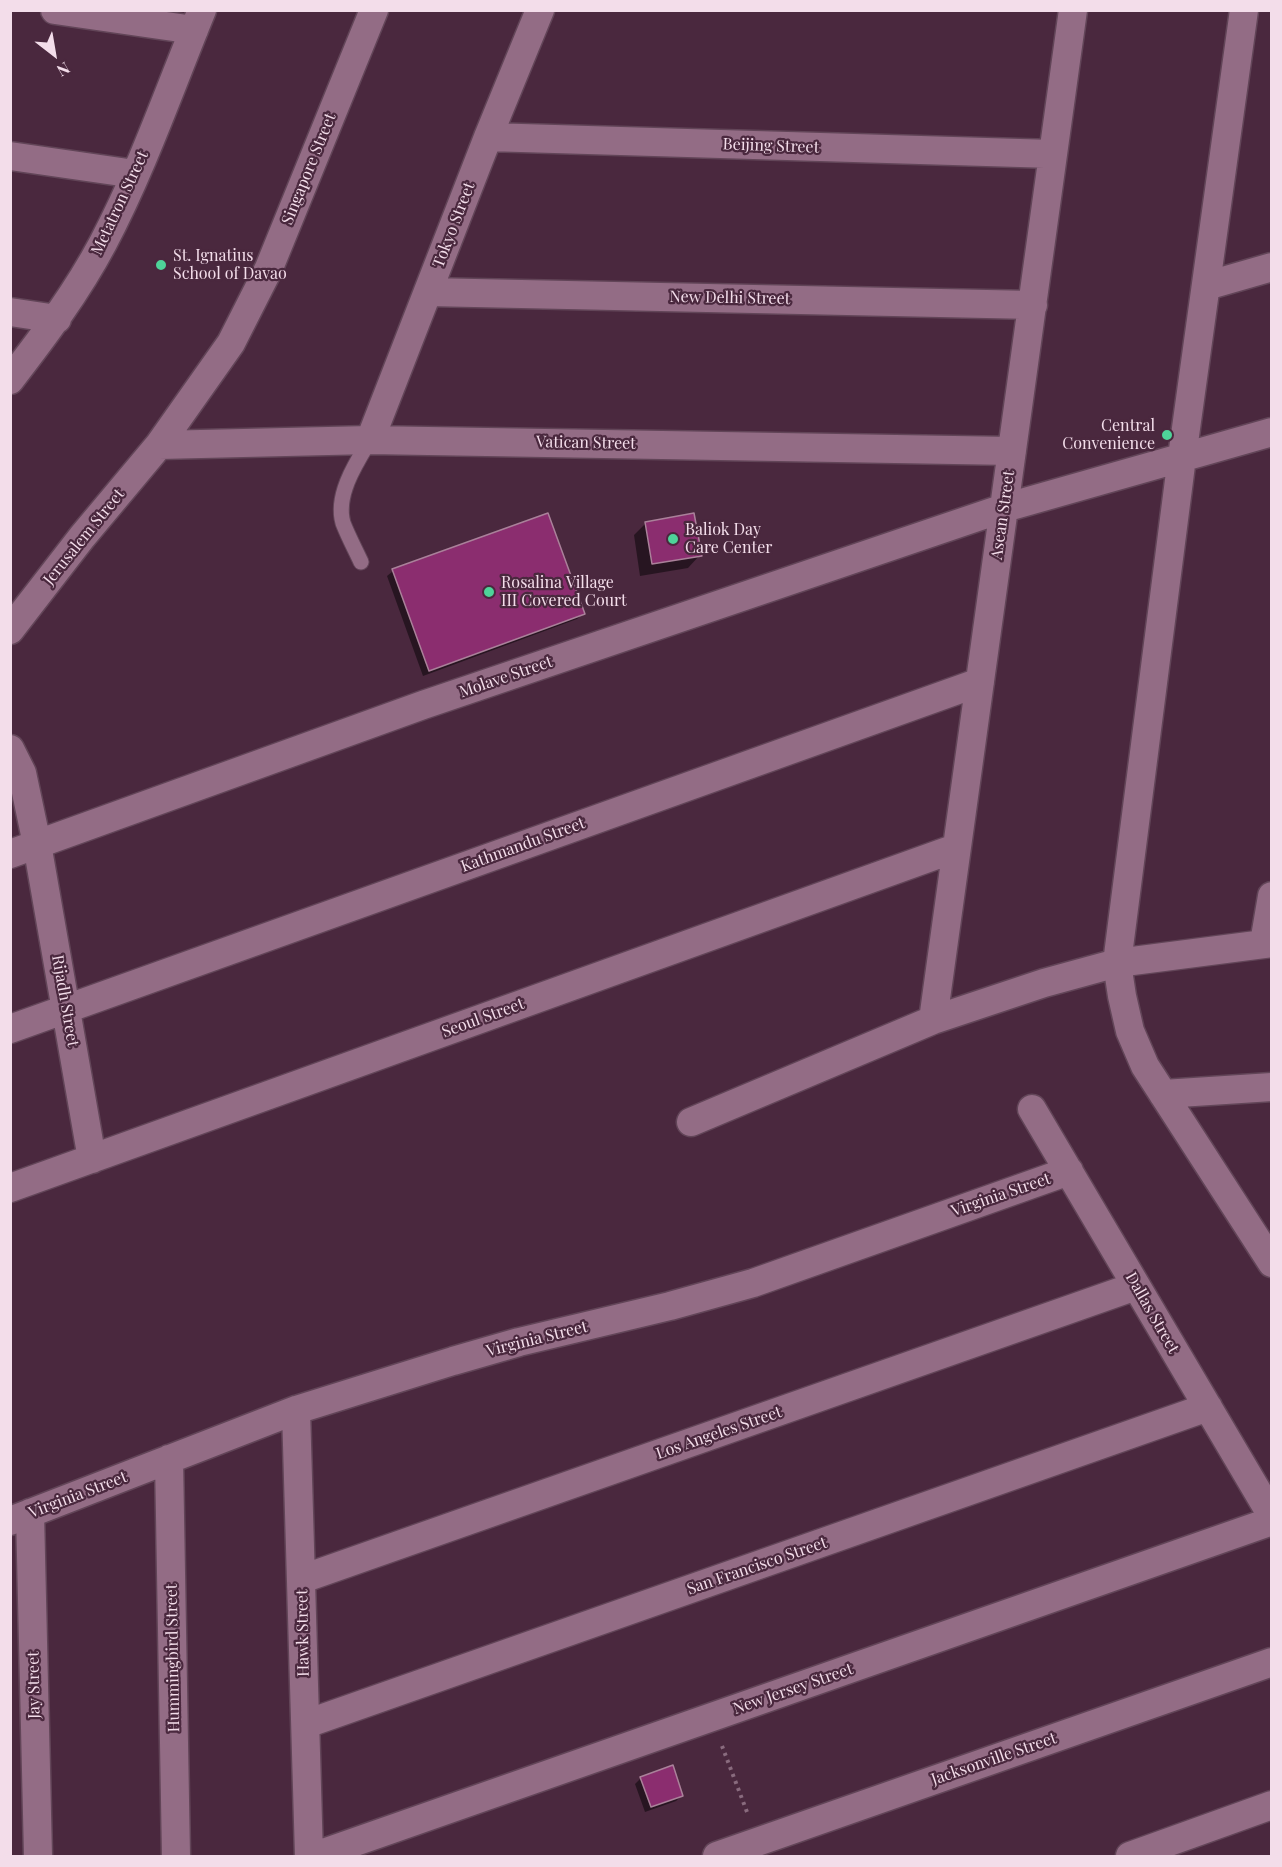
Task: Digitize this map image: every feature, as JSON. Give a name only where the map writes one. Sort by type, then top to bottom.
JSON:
[{"type":"street","points":[[56,10],[198,20]]},
{"type":"street","name":"Singapore Street","points":[[159,445],[231,343],[269,268],[374,10]]},
{"type":"street","name":"Tokyo Street","points":[[370,440],[540,10]]},
{"type":"street","name":"Asean Street","points":[[933,1020],[1073,10]]},
{"type":"street","points":[[1244,10],[1182,457],[1117,963],[1130,1031],[1145,1066],[1272,1263]]},
{"type":"street","name":"Metatron Street","points":[[10,380],[57,319],[102,244],[135,174],[198,20]]},
{"type":"street","name":"Beijing Street","points":[[488,137],[1053,154]]},
{"type":"street","points":[[10,156],[135,174]]},
{"type":"street","points":[[1206,286],[1272,267]]},
{"type":"street","name":"New Delhi Street","points":[[428,292],[1033,305]]},
{"type":"street","points":[[10,312],[57,319]]},
{"type":"street","name":"Molave Street","points":[[24,849],[434,701],[1004,508],[1272,432]]},
{"type":"street","name":"Vatican Street","points":[[159,445],[370,440],[1012,450]]},
{"type":"street","name":"Jerusalem Street","points":[[10,630],[82,537],[159,445]]},
{"type":"street","name":"Kathmandu Street","points":[[10,1029],[980,682]]},
{"type":"street","name":"Rijadh Street","points":[[10,749],[22,773],[24,849],[66,1009],[92,1159]]},
{"type":"street","name":"Seoul Street","points":[[10,1188],[956,848]]},
{"type":"street","points":[[691,1122],[933,1020],[1044,983],[1117,963],[1268,943],[1272,896]]},
{"type":"street","points":[[1163,1094],[1272,1087]]},
{"type":"street","name":"Dallas Street","points":[[1032,1109],[1272,1516]]},
{"type":"street","name":"Virginia Street","points":[[20,1517],[296,1410],[497,1348],[670,1306],[753,1283],[1069,1171]]},
{"type":"street","name":"Los Angeles Street","points":[[302,1579],[1136,1286]]},
{"type":"street","name":"San Francisco Street","points":[[306,1724],[1208,1407]]},
{"type":"street","name":"Hawk Street","points":[[296,1410],[309,1857]]},
{"type":"street","name":"Hummingbird Street","points":[[169,1459],[177,1857]]},
{"type":"street","name":"Jay Street","points":[[20,1517],[38,1857]]},
{"type":"street","name":"New Jersey Street","points":[[315,1857],[1272,1521]]},
{"type":"street","name":"Jacksonville Street","points":[[717,1857],[1272,1662]]},
{"type":"street","points":[[1130,1857],[1272,1805]]},
{"type":"lane","points":[[361,562],[342,521],[343,492],[355,464],[370,440]]},
{"type":"path","points":[[712,1717],[758,1842]]},
{"type":"building","name":"Rosalina Village III Covered Court","points":[[548,513],[585,614],[429,671],[392,569]]},
{"type":"building","name":"Baliok Day Care Center","points":[[694,513],[702,556],[652,564],[645,522]]},
{"type":"building","points":[[673,1765],[683,1796],[651,1807],[640,1777]]},
{"type":"place","name":"St. Ignatius School of Davao","points":[[161,265]]},
{"type":"place","name":"Central Convenience","points":[[1167,435]]},
{"type":"place","name":"Baliok Day Care Center","points":[[673,539]]},
{"type":"place","name":"Rosalina Village III Covered Court","points":[[489,592]]}]
